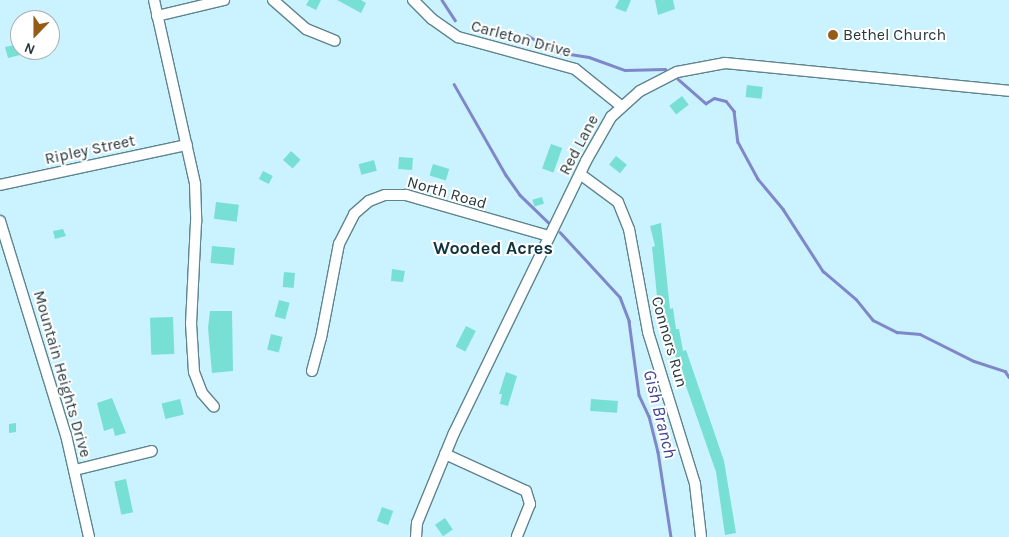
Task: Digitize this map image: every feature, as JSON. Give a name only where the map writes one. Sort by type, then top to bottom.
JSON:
[{"type":"street","points":[[154,0],[187,145],[196,205],[193,355],[197,384],[214,407]]},
{"type":"street","points":[[157,16],[224,0]]},
{"type":"street","points":[[273,0],[306,29],[335,41]]},
{"type":"street","name":"Carleton Drive","points":[[413,0],[432,19],[458,37],[574,69],[621,106]]},
{"type":"street","name":"Red Lane","points":[[416,537],[418,522],[445,454],[580,174],[604,127],[621,106],[640,91],[677,72],[724,63],[1009,91]]},
{"type":"street","name":"Ripley Street","points":[[0,185],[187,145]]},
{"type":"street","name":"Connors Run","points":[[580,174],[618,202],[629,229],[648,332],[695,484],[702,537]]},
{"type":"street","name":"North Road","points":[[312,371],[321,338],[339,244],[354,214],[368,201],[385,195],[406,195],[549,236]]},
{"type":"street","name":"Mountain Heights Drive","points":[[0,221],[3,243],[46,364],[75,470],[89,537]]},
{"type":"street","points":[[75,470],[152,451]]},
{"type":"street","points":[[445,454],[526,491],[530,504],[517,537]]},
{"type":"building","points":[[309,0],[321,0],[316,10],[306,5]]},
{"type":"building","points":[[337,0],[361,0],[366,3],[361,13]]},
{"type":"building","points":[[619,0],[631,0],[626,12],[615,8]]},
{"type":"building","points":[[655,0],[673,0],[675,9],[658,15]]},
{"type":"building","points":[[10,46],[10,58],[8,58],[5,47]]},
{"type":"building","points":[[747,85],[763,87],[761,99],[746,97]]},
{"type":"building","points":[[682,96],[689,105],[676,115],[669,106]]},
{"type":"building","points":[[551,144],[562,148],[553,173],[542,168]]},
{"type":"building","points":[[291,151],[301,160],[293,169],[283,160]]},
{"type":"building","points":[[616,156],[627,165],[620,173],[609,165]]},
{"type":"building","points":[[399,157],[413,158],[412,170],[398,169]]},
{"type":"building","points":[[374,160],[377,171],[361,175],[359,164]]},
{"type":"building","points":[[433,164],[449,169],[446,180],[429,175]]},
{"type":"building","points":[[263,171],[273,176],[269,184],[259,179]]},
{"type":"building","points":[[542,197],[544,204],[534,206],[532,200]]},
{"type":"building","points":[[216,202],[239,205],[237,222],[214,219]]},
{"type":"building","points":[[661,223],[670,309],[673,308],[676,329],[679,329],[683,351],[686,350],[724,461],[736,533],[725,535],[716,472],[658,306],[652,247],[655,246],[650,226]]},
{"type":"building","points":[[63,229],[66,236],[55,239],[53,231]]},
{"type":"building","points":[[212,246],[235,248],[233,265],[211,263]]},
{"type":"building","points":[[392,269],[405,271],[403,282],[391,281]]},
{"type":"building","points":[[284,272],[295,273],[294,288],[283,287]]},
{"type":"building","points":[[279,300],[290,303],[285,319],[275,316]]},
{"type":"building","points":[[210,311],[232,311],[233,371],[212,373],[208,328]]},
{"type":"building","points":[[173,317],[174,354],[151,355],[150,318]]},
{"type":"building","points":[[466,326],[476,331],[465,351],[456,346]]},
{"type":"building","points":[[271,334],[283,337],[279,352],[267,350]]},
{"type":"building","points":[[506,372],[517,376],[508,406],[500,404],[502,394],[499,394]]},
{"type":"building","points":[[112,398],[126,433],[115,436],[113,428],[104,431],[97,403]]},
{"type":"building","points":[[180,399],[184,415],[165,419],[162,404]]},
{"type":"building","points":[[591,399],[618,401],[617,413],[590,411]]},
{"type":"building","points":[[16,423],[16,432],[9,433],[9,424]]},
{"type":"building","points":[[126,479],[133,512],[121,515],[114,481]]},
{"type":"building","points":[[382,507],[393,511],[388,525],[377,521]]},
{"type":"building","points":[[445,518],[453,530],[443,536],[435,525]]},
{"type":"waterway","name":"Gish Branch","points":[[442,0],[455,20]]},
{"type":"waterway","points":[[527,35],[557,52],[589,57],[625,70],[665,69]]},
{"type":"waterway","points":[[678,79],[706,103],[714,98],[726,101],[734,111],[738,142],[758,179],[783,209],[823,271],[856,299],[873,320],[897,332],[920,334],[974,361],[1005,371],[1009,377]]},
{"type":"waterway","name":"Gish Branch","points":[[454,84],[506,175],[520,195],[548,222]]},
{"type":"waterway","name":"Gish Branch","points":[[560,232],[620,297],[629,321],[639,395],[649,416],[658,452],[671,537]]},
{"type":"place","name":"Bethel Church","points":[[833,35]]},
{"type":"district","name":"Wooded Acres","points":[[493,248]]}]
